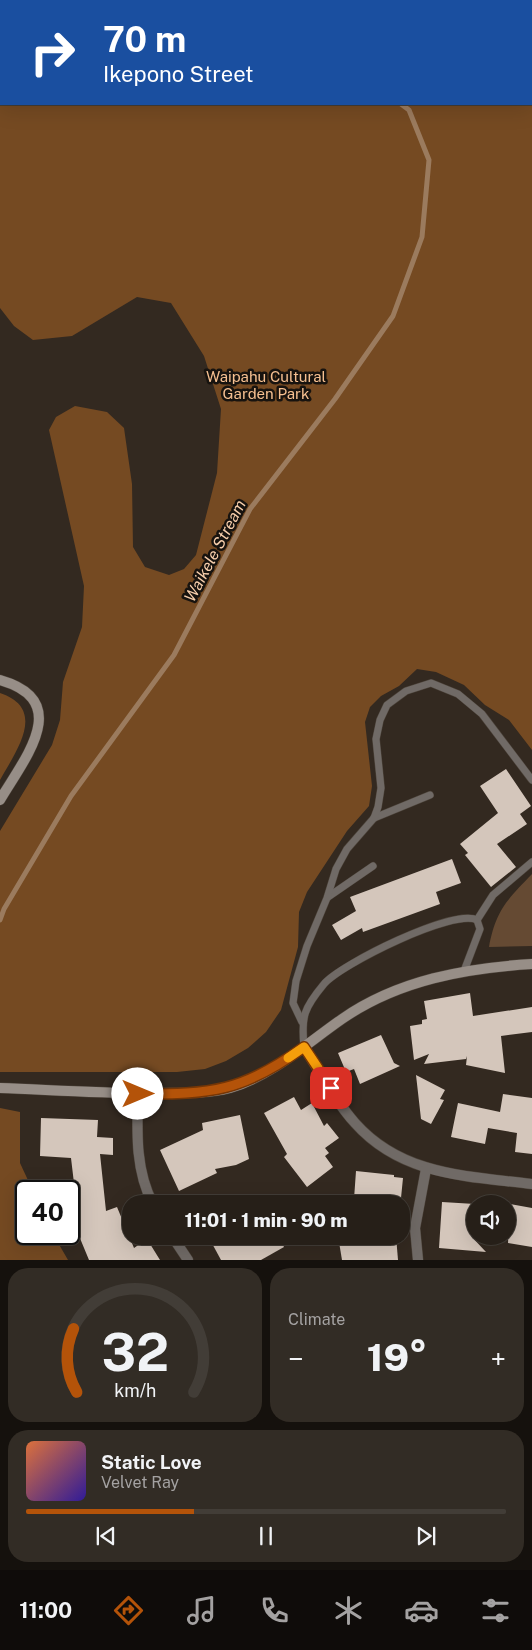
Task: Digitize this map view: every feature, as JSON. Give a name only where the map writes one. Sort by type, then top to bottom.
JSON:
[{"type":"street","points":[[0,680],[21,689],[31,698],[39,709],[40,721],[36,736],[27,755],[0,800]]},
{"type":"street","points":[[0,1088],[138,1094],[186,1093],[229,1088],[266,1072],[343,1018],[372,1001],[402,987],[464,971],[532,964]]},
{"type":"street","points":[[304,1047],[355,1123],[385,1148],[426,1169],[532,1184]]},
{"type":"street","points":[[138,1094],[138,1152],[141,1173],[150,1195]]},
{"type":"street","points":[[418,1260],[415,1228],[426,1169]]},
{"type":"street","points":[[178,1245],[188,1260]]},
{"type":"lane","points":[[304,1047],[302,1022],[293,1003],[296,981],[306,946],[327,898],[336,869],[347,849],[374,818],[378,808],[381,788],[376,739],[380,720],[388,705],[406,691],[431,683],[458,694],[482,714],[532,780]]},
{"type":"lane","points":[[374,818],[430,795]]},
{"type":"lane","points":[[477,920],[493,895],[532,862]]},
{"type":"lane","points":[[327,898],[373,866]]},
{"type":"lane","points":[[302,1022],[306,1011],[326,982],[353,964],[402,937],[470,916],[477,920],[480,929],[464,971]]},
{"type":"shaded area","points":[[532,874],[532,946],[489,947],[499,914],[509,899]]},
{"type":"green space","name":"Waipahu Cultural Garden Park","points":[[0,105],[532,105],[532,750],[509,720],[485,705],[464,685],[436,672],[417,669],[399,686],[381,696],[370,707],[365,722],[372,786],[369,806],[347,831],[307,892],[299,912],[298,947],[281,1010],[266,1032],[248,1048],[226,1061],[205,1069],[177,1072],[0,1072],[0,831],[52,745],[60,720],[63,682],[82,627],[84,586],[49,430],[56,417],[75,406],[107,412],[124,428],[132,484],[133,547],[145,567],[169,575],[184,569],[196,555],[217,473],[221,409],[204,356],[171,303],[137,297],[72,336],[33,340],[14,326],[0,308]]},
{"type":"green space","points":[[0,693],[14,700],[22,709],[25,720],[20,744],[0,780]]},
{"type":"green space","points":[[0,1108],[20,1112],[20,1163],[28,1180],[15,1180],[15,1245],[59,1245],[68,1260],[0,1260]]},
{"type":"building","points":[[506,769],[531,806],[520,814],[527,824],[497,844],[516,867],[491,887],[465,855],[468,853],[460,844],[498,813],[480,786]]},
{"type":"building","points":[[452,859],[461,883],[436,892],[440,904],[363,932],[362,928],[341,940],[332,925],[356,911],[350,897]]},
{"type":"building","points":[[470,993],[473,1016],[532,1007],[532,1032],[501,1036],[505,1073],[466,1065],[467,1056],[466,1059],[424,1064],[429,1054],[414,1060],[410,1026],[422,1024],[422,1020],[427,1019],[424,1001]]},
{"type":"building","points":[[381,1035],[394,1063],[400,1066],[360,1084],[354,1069],[346,1072],[338,1053]]},
{"type":"building","points":[[416,1075],[445,1090],[440,1099],[444,1100],[431,1124],[421,1119]]},
{"type":"building","points":[[503,1094],[532,1098],[532,1154],[515,1152],[517,1133],[488,1128],[485,1144],[451,1137],[458,1103],[500,1112]]},
{"type":"building","points":[[294,1097],[301,1110],[312,1103],[324,1126],[327,1123],[339,1138],[325,1148],[329,1153],[325,1156],[333,1167],[307,1187],[284,1157],[287,1154],[264,1113]]},
{"type":"building","points":[[240,1115],[249,1159],[236,1165],[215,1169],[217,1173],[179,1191],[160,1150],[203,1130],[202,1123]]},
{"type":"building","points":[[41,1118],[98,1120],[97,1137],[113,1138],[113,1155],[100,1154],[106,1211],[117,1207],[122,1219],[122,1245],[133,1245],[134,1248],[138,1245],[151,1245],[160,1260],[89,1260],[80,1238],[80,1180],[74,1180],[71,1158],[40,1156]]},
{"type":"building","points":[[356,1171],[394,1175],[394,1177],[403,1178],[401,1195],[354,1195]]},
{"type":"building","points":[[442,1202],[466,1203],[466,1245],[479,1245],[486,1252],[439,1248]]},
{"type":"building","points":[[516,1205],[532,1208],[532,1247],[516,1244]]},
{"type":"building","points":[[213,1245],[283,1245],[284,1247],[261,1260],[221,1260]]},
{"type":"building","points":[[340,1245],[397,1245],[398,1260],[342,1260]]},
{"type":"waterway","name":"Waikele Stream","points":[[0,920],[4,909],[71,796],[174,655],[250,509],[335,399],[393,316],[422,237],[429,160],[409,110],[402,105]]},
{"type":"slow traffic","points":[[288,1058],[304,1047],[318,1068]]},
{"type":"route","points":[[138,1094],[186,1093],[229,1088],[266,1072],[304,1047],[331,1088]]}]
